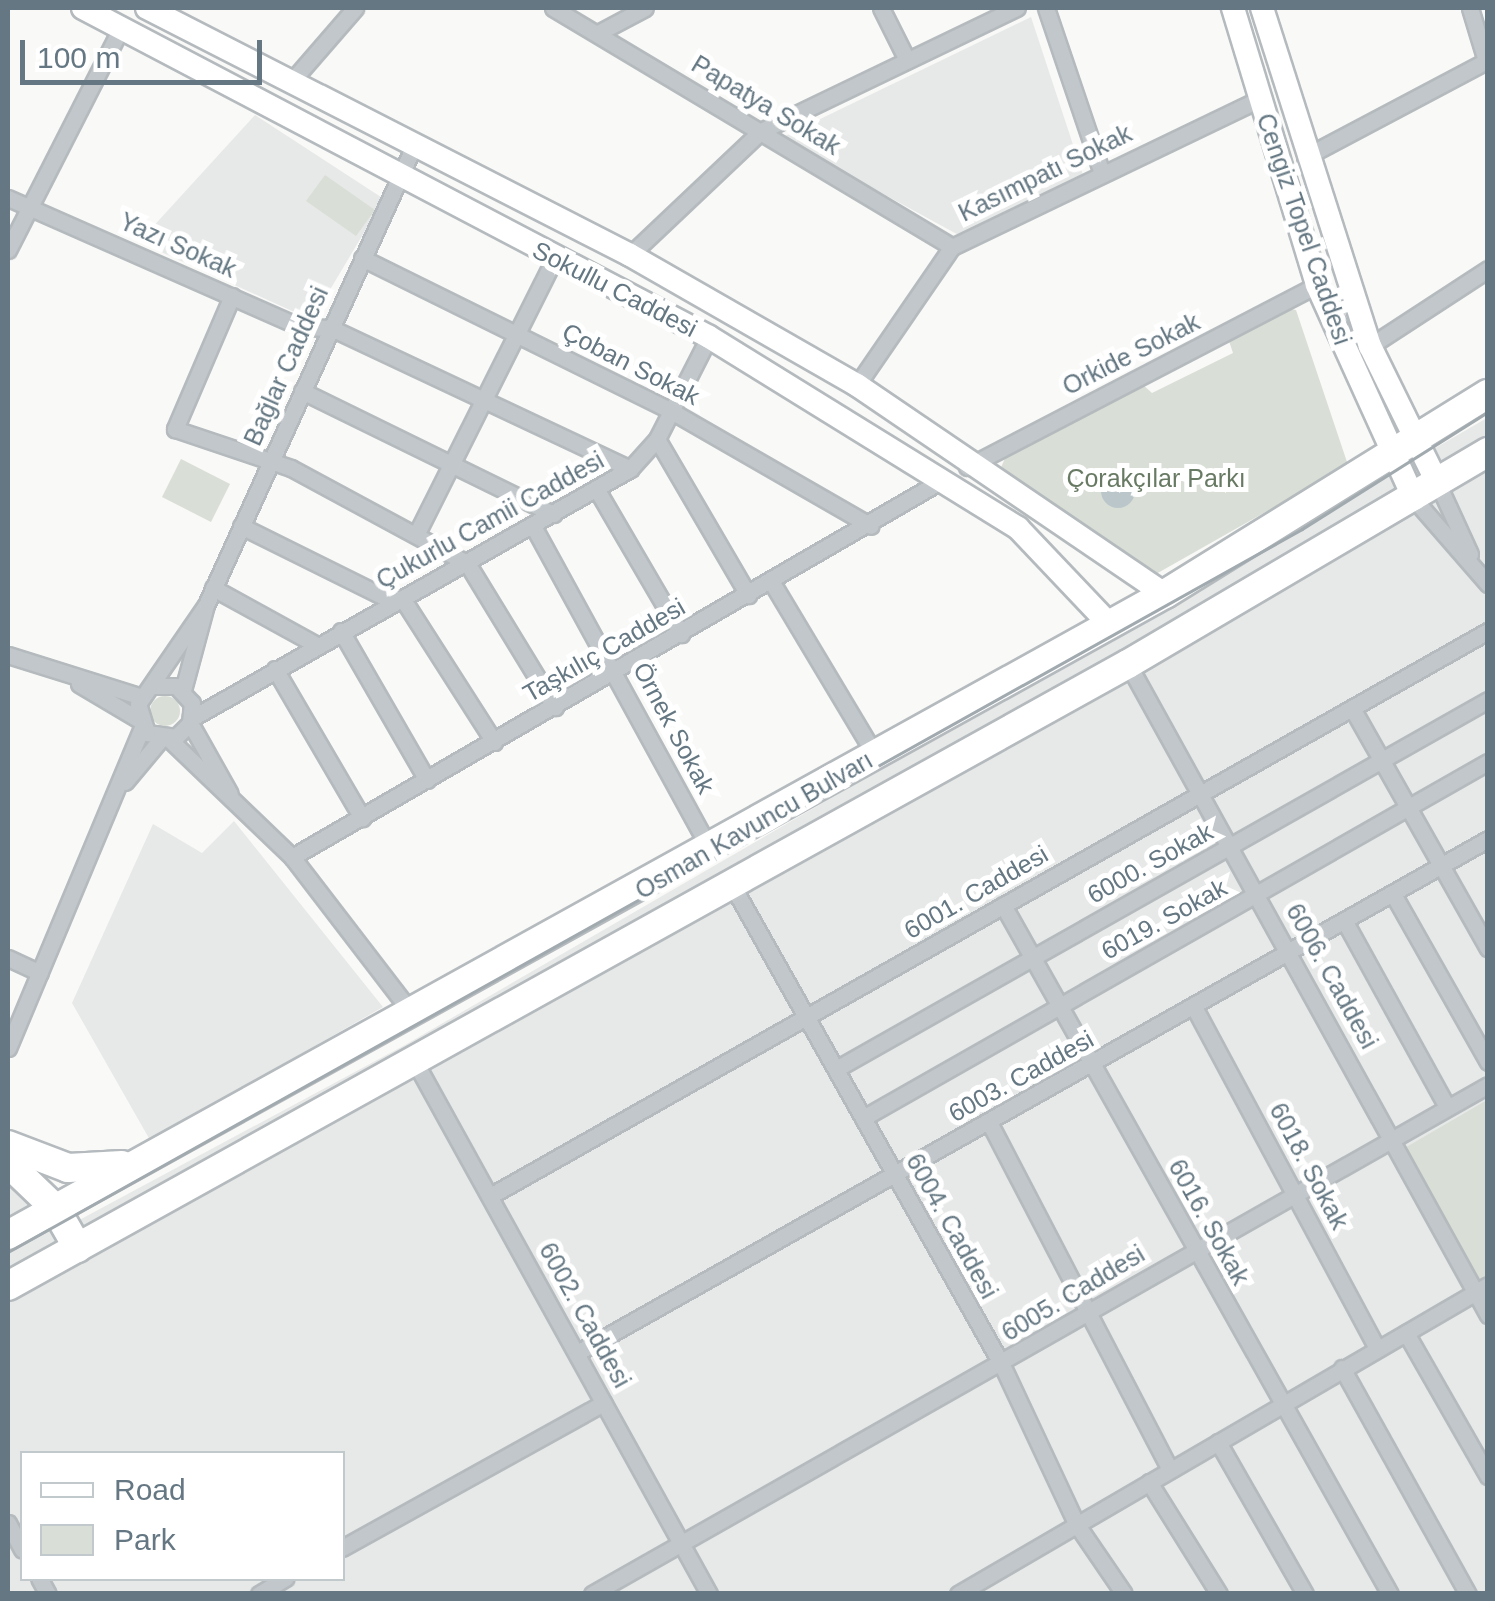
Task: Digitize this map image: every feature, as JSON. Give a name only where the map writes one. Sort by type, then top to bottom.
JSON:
[{"type":"highway","name":"Osman Kavuncu Bulvarı","points":[[12,1225],[55,1208],[414,1016],[711,851],[1165,594],[1402,451],[1488,394]]},
{"type":"highway","name":"Osman Kavuncu Bulvarı","points":[[8,1286],[1128,664],[1488,452]]},
{"type":"highway","points":[[8,1145],[68,1168],[138,1163]]},
{"type":"highway","points":[[8,1163],[55,1208],[78,1248]]},
{"type":"highway","points":[[12,1225],[46,1266]]},
{"type":"main road","name":"Sokullu Caddesi","points":[[82,8],[710,337],[1018,528],[1110,625]]},
{"type":"main road","name":"Sokullu Caddesi","points":[[147,8],[414,148],[630,255],[856,385],[968,467],[1165,594]]},
{"type":"main road","name":"Cengiz Topel Caddesi","points":[[1232,8],[1318,285],[1402,451],[1438,484]]},
{"type":"main road","name":"Cengiz Topel Caddesi","points":[[1262,8],[1305,157],[1370,346],[1414,499]]},
{"type":"street","points":[[291,82],[355,8]]},
{"type":"street","name":"Papatya Sokak","points":[[553,8],[952,246]]},
{"type":"street","points":[[598,33],[645,8]]},
{"type":"street","points":[[881,8],[907,60]]},
{"type":"street","points":[[630,255],[762,130],[1017,8]]},
{"type":"street","points":[[1046,8],[1102,173]]},
{"type":"street","points":[[1305,157],[1487,60],[1470,8]]},
{"type":"street","points":[[8,250],[33,208],[121,28]]},
{"type":"street","name":"Kasımpatı Sokak","points":[[856,385],[952,246],[1259,99]]},
{"type":"street","name":"Bağlar Caddesi","points":[[147,692],[206,604],[414,148]]},
{"type":"street","name":"Yazı Sokak","points":[[8,198],[301,327],[331,328],[483,403],[630,469]]},
{"type":"street","name":"Çoban Sokak","points":[[362,258],[673,412],[871,526]]},
{"type":"street","points":[[418,533],[555,258]]},
{"type":"street","points":[[1370,346],[1488,269]]},
{"type":"street","name":"Orkide Sokak","points":[[968,467],[1318,285]]},
{"type":"street","points":[[232,296],[175,429],[418,533],[467,563],[555,707]]},
{"type":"street","name":"Çukurlu Camii Caddesi","points":[[165,739],[189,709],[238,689],[630,469],[657,439],[710,337]]},
{"type":"street","points":[[302,391],[553,514]]},
{"type":"street","points":[[657,439],[748,594]]},
{"type":"street","name":"Taşkılıç Caddesi","points":[[292,858],[871,526],[939,482]]},
{"type":"street","points":[[1438,484],[1483,578]]},
{"type":"street","points":[[597,490],[681,634]]},
{"type":"street","points":[[1414,499],[1483,578]]},
{"type":"street","points":[[241,526],[398,600],[494,742]]},
{"type":"street","name":"Örnek Sokak","points":[[532,526],[711,851]]},
{"type":"street","points":[[771,581],[875,755]]},
{"type":"street","points":[[213,588],[315,644]]},
{"type":"street","name":"Bağlar Caddesi","points":[[189,709],[206,604]]},
{"type":"street","points":[[340,631],[427,780]]},
{"type":"street","name":"6001. Caddesi","points":[[490,1196],[1488,631]]},
{"type":"street","points":[[8,655],[79,684],[165,739],[230,794],[292,858],[414,1016]]},
{"type":"street","name":"6006. Caddesi","points":[[1128,664],[1481,1289],[1488,1315]]},
{"type":"street","points":[[274,668],[362,818]]},
{"type":"street","points":[[79,684],[147,692],[189,709],[230,794]]},
{"type":"street","points":[[8,1048],[125,782],[147,692]]},
{"type":"street","name":"6000. Sokak","points":[[836,1069],[1488,700]]},
{"type":"street","points":[[1352,708],[1488,948]]},
{"type":"street","points":[[125,782],[165,739]]},
{"type":"street","name":"6019. Sokak","points":[[863,1118],[1488,762]]},
{"type":"street","name":"6003. Caddesi","points":[[577,1353],[1488,839]]},
{"type":"street","name":"6004. Caddesi","points":[[732,885],[1002,1365],[1076,1525],[1124,1594]]},
{"type":"street","points":[[1393,894],[1488,1062]]},
{"type":"street","name":"6016. Sokak","points":[[1004,905],[1390,1594]]},
{"type":"street","points":[[1345,922],[1447,1107]]},
{"type":"street","points":[[8,958],[40,973]]},
{"type":"street","name":"6018. Sokak","points":[[1194,1007],[1295,1189],[1377,1349]]},
{"type":"street","name":"6002. Caddesi","points":[[415,1062],[684,1541],[709,1594]]},
{"type":"street","name":"6005. Caddesi","points":[[592,1594],[1002,1365],[1392,1134],[1488,1086]]},
{"type":"street","points":[[989,1122],[1170,1470]]},
{"type":"street","points":[[958,1594],[1481,1289]]},
{"type":"street","points":[[1406,1333],[1488,1476]]},
{"type":"street","points":[[1342,1368],[1468,1594]]},
{"type":"street","points":[[345,1546],[604,1402]]},
{"type":"street","points":[[1218,1442],[1304,1594]]},
{"type":"street","points":[[1149,1482],[1219,1594]]},
{"type":"street","points":[[8,1523],[20,1545]]},
{"type":"street","points":[[259,1594],[281,1581]]},
{"type":"shaded area","points":[[1031,17],[1083,175],[964,238],[781,138]]},
{"type":"shaded area","points":[[255,115],[384,199],[312,320],[139,242]]},
{"type":"shaded area","points":[[1487,418],[1487,1593],[8,1593],[8,1177],[57,1232],[405,1045]]},
{"type":"shaded area","points":[[1118,474],[1130,479],[1135,491],[1130,503],[1118,508],[1106,503],[1101,491],[1106,479]]},
{"type":"shaded area","points":[[234,821],[383,1007],[150,1140],[72,1003],[153,824],[202,853]]},
{"type":"green space","points":[[325,175],[375,210],[356,236],[306,201]]},
{"type":"green space","name":"Çorakçılar Parkı","points":[[1286,308],[1296,310],[1348,465],[1156,574],[999,472],[1006,456],[1142,384],[1152,393],[1233,353],[1228,338]]},
{"type":"green space","points":[[181,459],[230,484],[211,522],[162,497]]},
{"type":"green space","points":[[165,696],[176,700],[180,711],[176,722],[165,726],[154,722],[150,711],[154,700]]},
{"type":"green space","points":[[1487,1100],[1487,1277],[1481,1281],[1403,1149]]},
{"type":"tram line","points":[[8,1252],[1302,529],[1488,412]]}]
